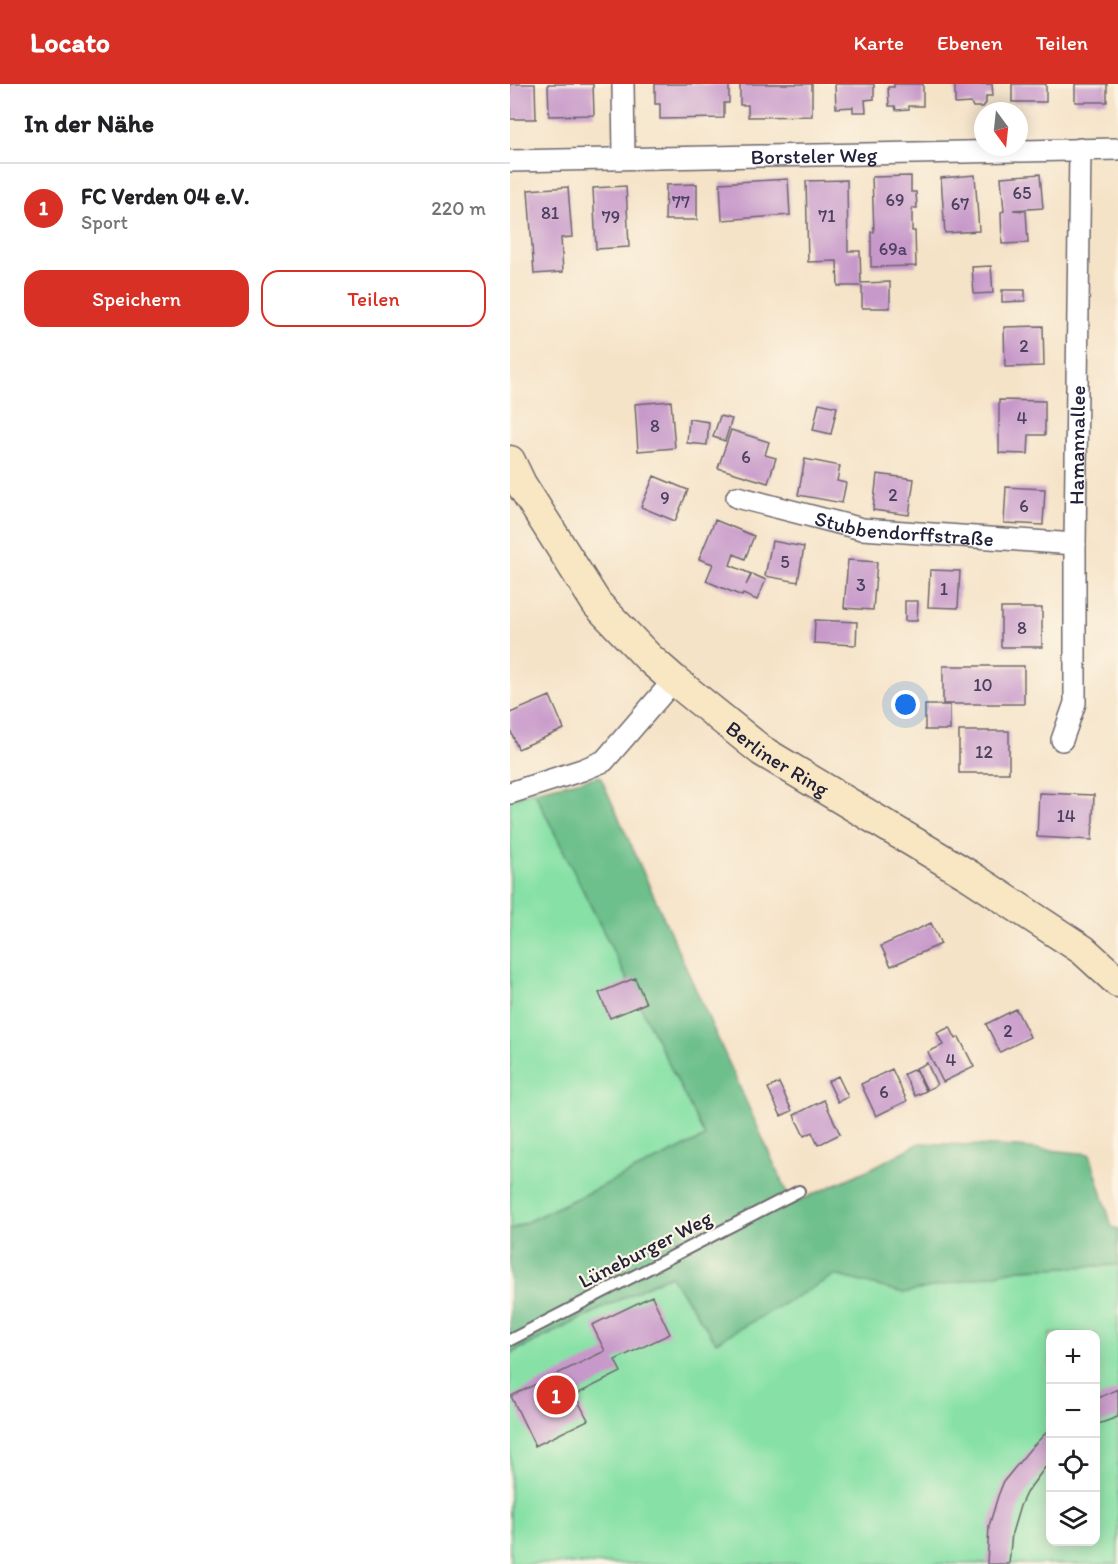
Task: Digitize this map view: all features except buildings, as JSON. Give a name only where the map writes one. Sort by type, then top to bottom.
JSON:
[{"type":"street","points":[[623,84],[624,158]]},
{"type":"street","name":"Hamannallee","points":[[1062,740],[1075,703],[1080,149]]},
{"type":"street","name":"Borsteler Weg","points":[[510,160],[1118,149]]},
{"type":"street","name":"Berliner Ring","points":[[514,479],[597,604],[649,658],[674,680],[762,751],[970,876],[1083,950],[1118,982]]},
{"type":"street","name":"Stubbendorffstraße","points":[[737,497],[862,529],[1075,544]]},
{"type":"street","points":[[510,793],[582,770],[604,760],[674,680]]},
{"type":"lane","name":"Lüneburger Weg","points":[[510,1340],[799,1191]]},
{"type":"green space","points":[[600,776],[792,1204],[874,1167],[920,1143],[1017,1147],[1090,1154],[1112,1227],[1118,1229],[1118,1265],[1020,1269],[904,1293],[835,1275],[716,1342],[670,1275],[510,1353],[510,1230],[705,1137],[534,791]]},
{"type":"green space","points":[[534,791],[705,1137],[510,1230],[510,799]]},
{"type":"green space","points":[[1118,1265],[1118,1564],[510,1564],[510,1354],[670,1275],[835,1275],[904,1292],[1020,1269]]},
{"type":"place","name":"FC Verden 04 e.V.","points":[[556,1395]]}]
